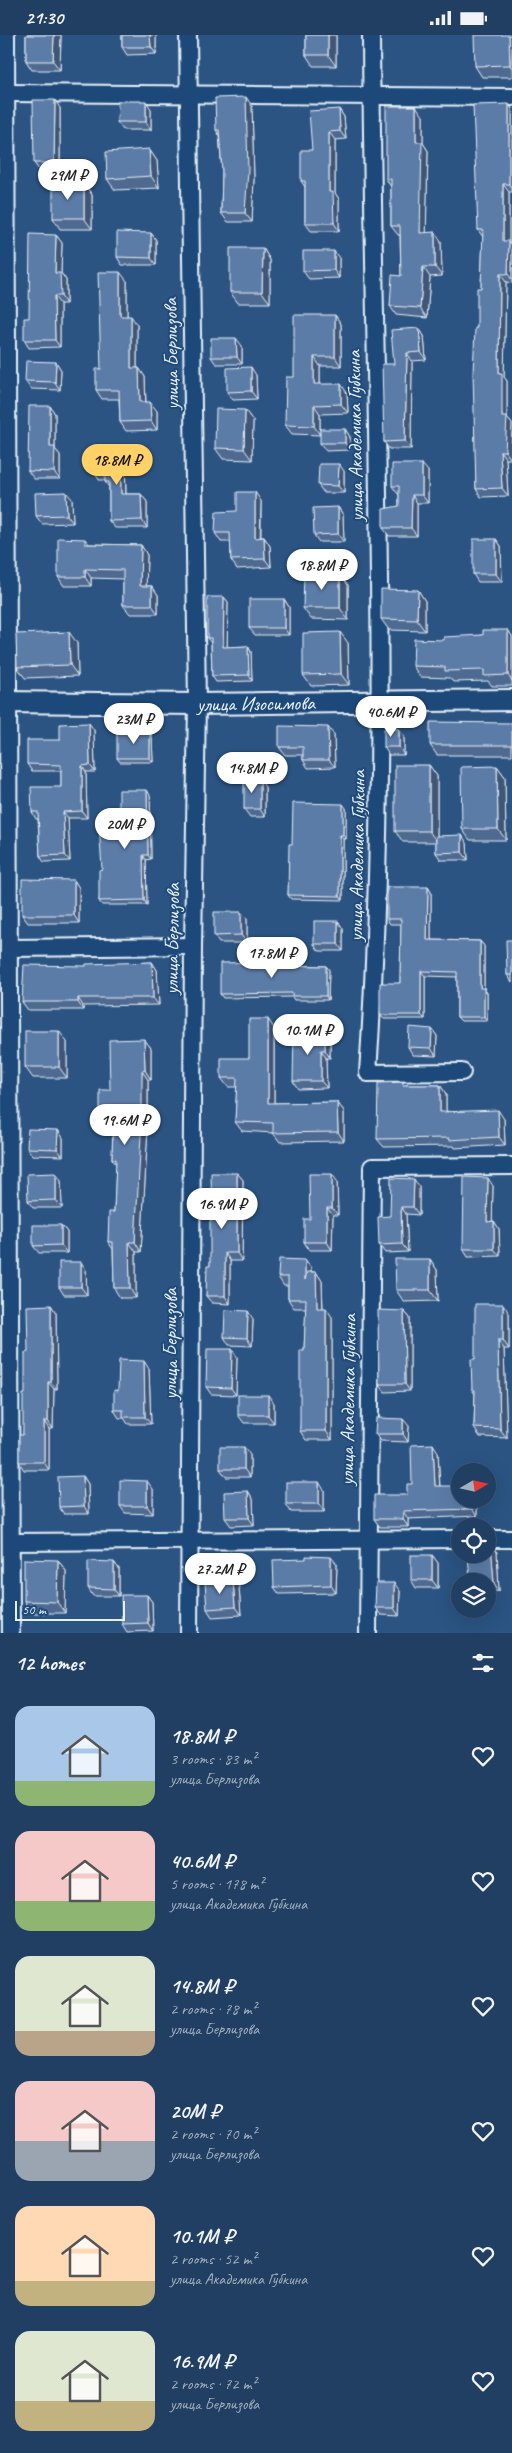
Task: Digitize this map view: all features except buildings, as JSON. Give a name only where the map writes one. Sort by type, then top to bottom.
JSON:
[{"type":"street","points":[[6,35],[3,701],[10,948],[11,1633]]},
{"type":"street","name":"улица Берлизова","points":[[188,35],[197,703],[193,946],[189,1633]]},
{"type":"street","name":"улица Академика Губкина","points":[[371,35],[380,702],[376,956],[368,1073],[462,1072]]},
{"type":"street","points":[[6,93],[512,97]]},
{"type":"street","name":"улица Изосимова","points":[[3,701],[197,703],[512,700]]},
{"type":"street","points":[[10,948],[193,946]]},
{"type":"street","name":"улица Академика Губкина","points":[[368,1633],[372,1167],[512,1166]]},
{"type":"street","points":[[12,1542],[451,1539]]},
{"type":"street","points":[[496,1539],[512,1539]]}]
